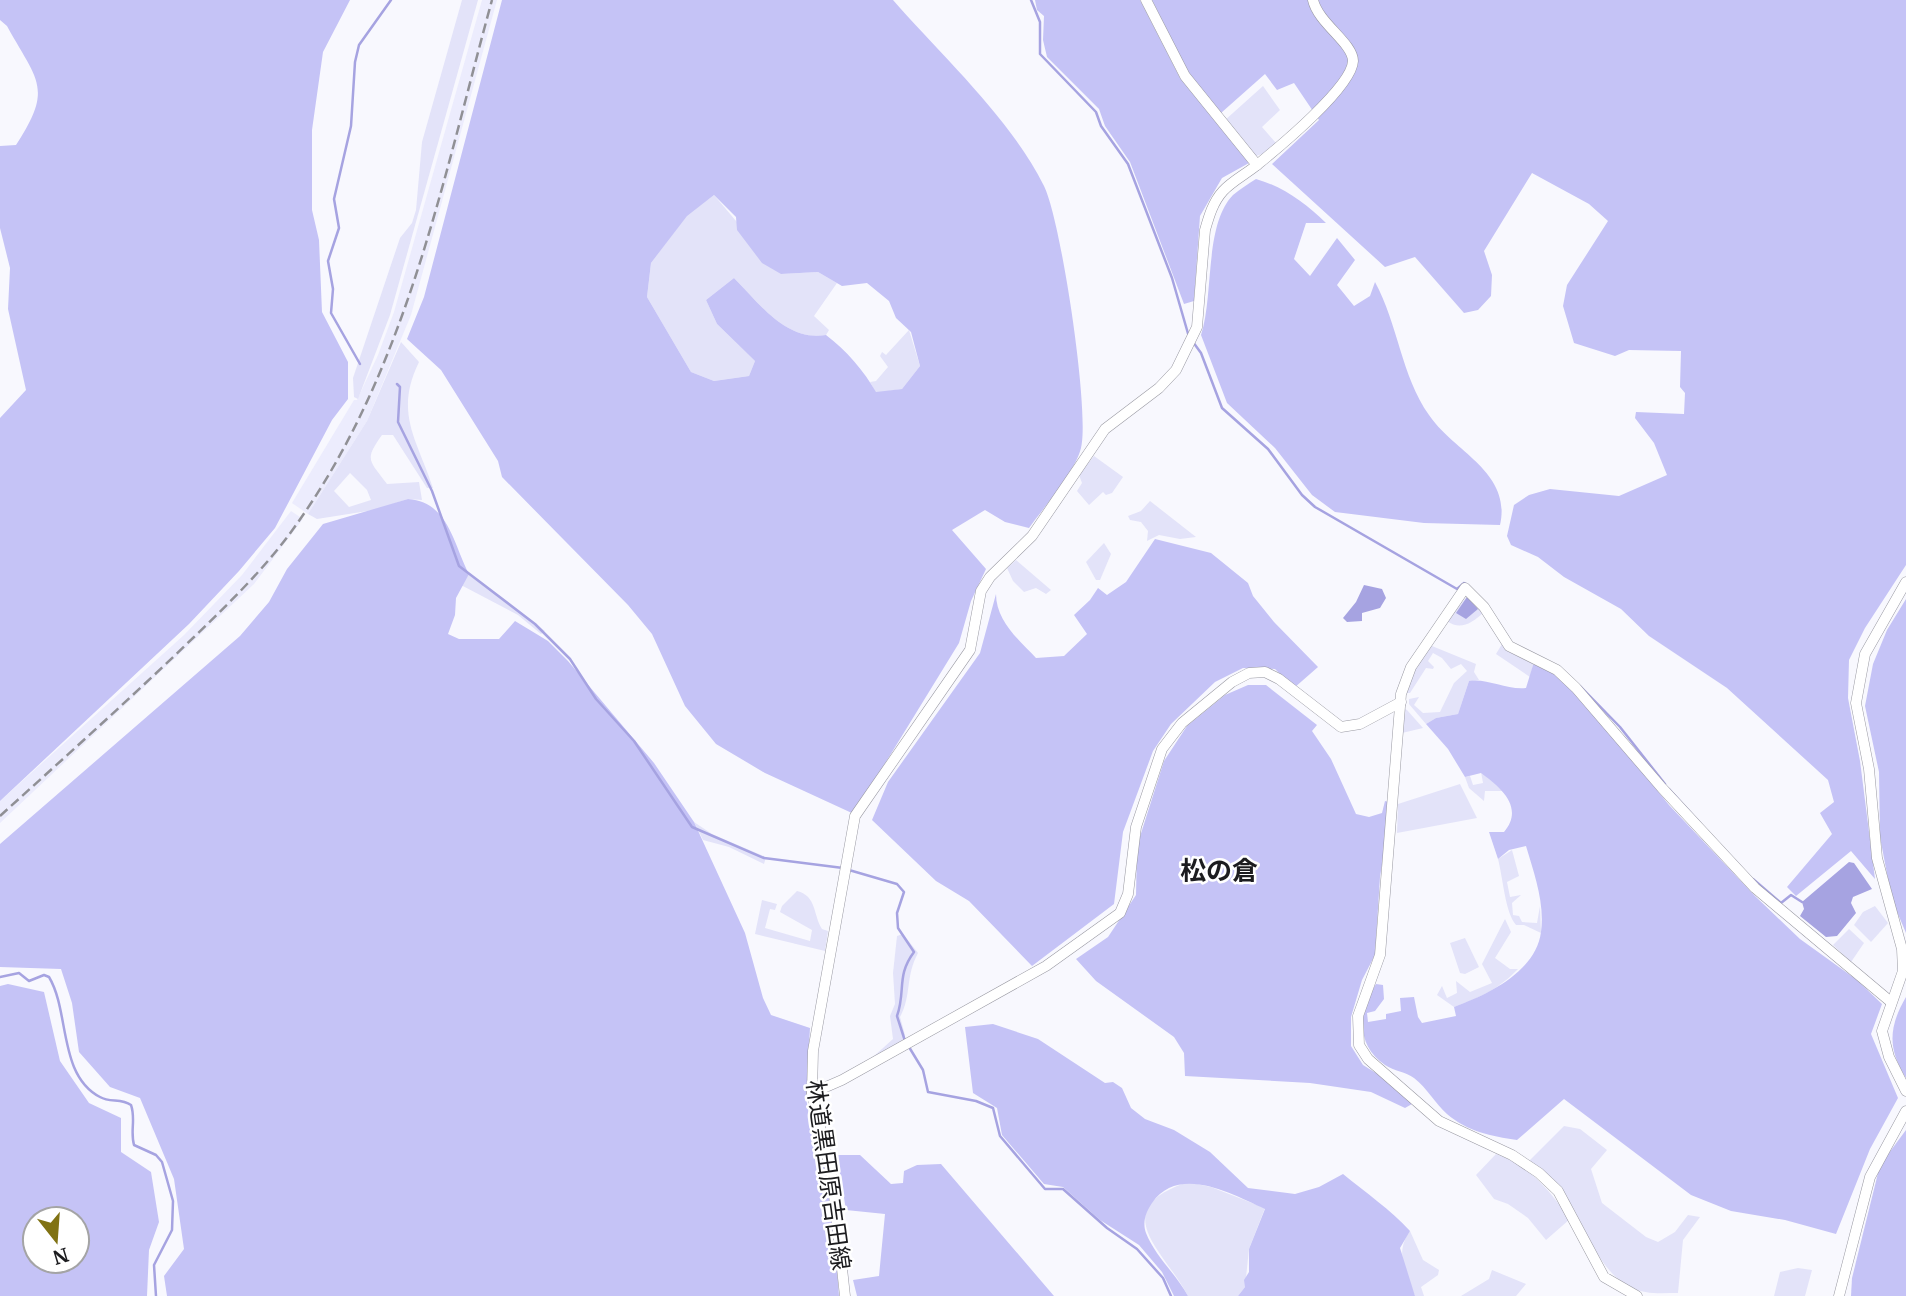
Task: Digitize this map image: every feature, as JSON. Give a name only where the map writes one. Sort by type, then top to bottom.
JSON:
[{"type":"street","points":[[1146,0],[1185,76],[1257,165]]},
{"type":"street","name":"林道黒田原吉田線","points":[[845,1296],[834,1189],[812,1093],[813,1051],[855,816],[970,650],[981,591],[990,577],[1032,536],[1105,429],[1159,388],[1176,370],[1197,327],[1203,246],[1209,215],[1223,191],[1257,165],[1340,88],[1351,69],[1353,58],[1349,48],[1319,17],[1313,0]]},
{"type":"street","points":[[1906,582],[1865,654],[1856,703],[1869,769],[1877,858],[1902,949],[1903,971],[1884,1020],[1884,1044],[1906,1091]]},
{"type":"street","points":[[1636,1296],[1604,1277],[1563,1199],[1539,1173],[1511,1154],[1439,1121],[1368,1059],[1359,1045],[1358,1016],[1380,955],[1405,678],[1465,588],[1484,607],[1509,646],[1556,670],[1576,688],[1662,788],[1755,888],[1891,1002]]},
{"type":"street","points":[[812,1093],[842,1080],[1046,966],[1120,913],[1128,894],[1136,827],[1163,749],[1182,723],[1231,682],[1249,673],[1265,672],[1279,679],[1341,727],[1360,724],[1401,702]]},
{"type":"street","points":[[1839,1296],[1870,1177],[1906,1111]]},
{"type":"shaded area","points":[[0,0],[350,0],[323,52],[312,130],[312,210],[319,240],[322,312],[348,362],[348,399],[332,420],[275,528],[239,571],[189,624],[0,801],[0,418],[26,390],[8,309],[10,268],[0,228],[0,146],[16,145],[35,110],[38,96],[33,73],[7,26],[0,20]]},
{"type":"shaded area","points":[[462,0],[478,0],[390,315],[358,399],[354,397],[353,378],[400,238],[412,223],[416,210],[422,142]]},
{"type":"shaded area","points":[[482,0],[497,0],[411,315],[367,421],[308,514],[292,503],[354,400],[357,400],[378,355],[394,312]]},
{"type":"shaded area","points":[[502,0],[893,0],[994,112],[1030,161],[1044,186],[1066,274],[1078,358],[1083,428],[1081,448],[1066,478],[1029,528],[1005,522],[985,510],[952,530],[986,569],[971,601],[959,643],[854,814],[765,773],[716,744],[685,706],[652,634],[628,605],[502,477],[498,461],[441,370],[407,339],[424,297]],"holes":[[[714,195],[736,217],[737,230],[762,263],[781,274],[818,272],[842,286],[867,283],[889,301],[896,318],[911,332],[920,366],[902,389],[876,392],[854,361],[826,335],[812,336],[786,327],[734,278],[706,300],[717,324],[755,361],[749,376],[714,381],[691,372],[647,297],[651,263],[687,216]]]},
{"type":"shaded area","points":[[1035,0],[1140,0],[1180,78],[1249,163],[1222,178],[1200,216],[1194,301],[1184,304],[1130,162],[1105,126],[1099,109],[1047,57],[1043,40],[1044,16],[1037,10]]},
{"type":"shaded area","points":[[1152,0],[1906,0],[1906,565],[1865,628],[1849,660],[1848,698],[1860,761],[1875,879],[1851,851],[1796,896],[1787,887],[1832,834],[1820,813],[1834,802],[1828,780],[1727,688],[1649,636],[1621,609],[1564,577],[1538,557],[1511,545],[1507,536],[1514,505],[1529,495],[1550,489],[1619,496],[1667,475],[1654,443],[1635,418],[1636,412],[1684,414],[1685,393],[1680,387],[1681,351],[1629,350],[1615,356],[1574,343],[1563,306],[1567,285],[1608,221],[1589,204],[1532,173],[1484,251],[1492,275],[1491,296],[1478,310],[1464,313],[1415,257],[1385,267],[1272,164],[1319,120],[1294,83],[1277,90],[1265,74],[1221,113],[1188,73]]},
{"type":"shaded area","points":[[1263,86],[1280,110],[1262,127],[1276,143],[1265,153],[1253,157],[1224,121]]},
{"type":"shaded area","points":[[1256,179],[1294,196],[1326,223],[1306,223],[1294,259],[1310,276],[1337,238],[1355,260],[1337,285],[1354,306],[1370,296],[1375,282],[1420,400],[1440,428],[1489,477],[1497,491],[1501,507],[1500,525],[1424,523],[1335,512],[1312,495],[1275,448],[1227,403],[1201,335],[1218,224],[1233,195]]},
{"type":"shaded area","points":[[714,195],[781,274],[818,272],[837,283],[814,316],[829,330],[826,335],[812,336],[786,327],[734,278],[706,300],[717,324],[755,361],[749,376],[714,381],[691,372],[647,297],[651,263],[687,215]]},
{"type":"shaded area","points":[[909,330],[920,366],[902,389],[876,393],[870,382],[876,381],[888,367],[880,356],[882,352],[886,355]]},
{"type":"shaded area","points":[[401,342],[419,362],[408,396],[408,411],[415,440],[433,488],[427,488],[393,435],[382,435],[371,455],[373,465],[387,484],[419,482],[422,500],[408,499],[374,510],[317,519],[308,514],[367,421]],"holes":[[[350,473],[367,490],[371,500],[349,507],[334,491]]]},
{"type":"shaded area","points":[[1094,456],[1123,477],[1112,493],[1106,495],[1103,492],[1089,505],[1077,491],[1082,483],[1079,475]]},
{"type":"shaded area","points":[[408,499],[422,502],[441,516],[469,574],[456,598],[455,615],[448,634],[459,639],[499,639],[515,621],[548,641],[568,661],[654,763],[694,822],[745,933],[763,998],[771,1015],[810,1028],[806,1098],[813,1138],[826,1171],[833,1216],[839,1296],[167,1296],[164,1276],[184,1249],[174,1179],[140,1098],[110,1087],[79,1052],[72,1003],[61,969],[0,967],[0,844],[240,636],[269,602],[287,569],[323,524]]},
{"type":"shaded area","points":[[1150,501],[1196,537],[1180,539],[1159,535],[1147,541],[1148,531],[1141,522],[1130,520],[1128,516],[1141,511]]},
{"type":"shaded area","points":[[291,511],[303,519],[254,584],[0,823],[0,801],[184,635],[242,575]]},
{"type":"shaded area","points":[[1155,539],[1211,553],[1248,583],[1253,596],[1274,622],[1318,667],[1294,688],[1275,669],[1243,668],[1215,682],[1171,724],[1153,751],[1123,832],[1114,904],[1032,966],[969,901],[936,881],[872,820],[888,782],[980,653],[996,594],[1004,621],[1036,658],[1064,656],[1087,634],[1074,615],[1098,588],[1107,595],[1126,582]]},
{"type":"shaded area","points":[[1104,543],[1111,554],[1100,580],[1096,580],[1086,562]]},
{"type":"shaded area","points":[[1016,560],[1051,590],[1046,594],[1036,588],[1024,592],[1013,581],[1007,568]]},
{"type":"shaded area","points":[[469,574],[545,631],[541,634],[518,615],[461,585]]},
{"type":"shaded area","points":[[1364,585],[1382,589],[1386,598],[1380,608],[1362,613],[1362,621],[1347,622],[1343,618],[1356,602]]},
{"type":"shaded area","points":[[1469,594],[1483,613],[1461,626],[1447,621]]},
{"type":"shaded area","points":[[1467,597],[1478,609],[1466,619],[1456,613]]},
{"type":"shaded area","points":[[1906,599],[1906,933],[1892,900],[1880,837],[1879,772],[1865,706],[1873,664],[1887,630]]},
{"type":"shaded area","points":[[1502,644],[1538,664],[1533,665],[1530,677],[1496,654]]},
{"type":"shaded area","points":[[1432,646],[1476,664],[1474,672],[1479,680],[1469,681],[1458,714],[1436,718],[1426,724],[1409,704],[1409,699],[1419,697],[1414,705],[1423,713],[1440,712],[1454,683],[1467,671],[1461,664],[1451,669],[1442,658],[1433,653],[1428,661],[1433,669],[1426,668],[1410,693],[1406,693],[1417,665]]},
{"type":"shaded area","points":[[1538,664],[1552,671],[1585,701],[1669,805],[1755,896],[1800,939],[1857,980],[1882,1004],[1871,1034],[1898,1098],[1870,1149],[1836,1234],[1785,1220],[1731,1211],[1691,1195],[1564,1099],[1517,1140],[1472,1129],[1447,1114],[1414,1078],[1385,1065],[1369,1048],[1364,1038],[1363,1016],[1376,984],[1383,985],[1384,999],[1375,1011],[1367,1013],[1368,1022],[1386,1019],[1386,1014],[1401,1011],[1400,998],[1414,997],[1422,1023],[1456,1016],[1454,1007],[1495,989],[1508,980],[1530,959],[1537,946],[1541,932],[1541,910],[1526,846],[1509,850],[1498,859],[1489,832],[1504,832],[1510,823],[1512,814],[1508,798],[1481,773],[1465,777],[1448,749],[1426,724],[1436,718],[1458,714],[1469,681],[1526,688],[1533,665]]},
{"type":"shaded area","points":[[1248,685],[1266,685],[1317,725],[1312,731],[1331,759],[1356,814],[1369,817],[1382,813],[1385,801],[1392,803],[1380,877],[1375,955],[1362,980],[1351,1017],[1351,1046],[1363,1065],[1392,1083],[1412,1104],[1405,1108],[1371,1092],[1310,1083],[1185,1076],[1184,1053],[1174,1037],[1096,981],[1076,959],[1108,937],[1136,895],[1137,846],[1164,761],[1187,726],[1225,695]]},
{"type":"shaded area","points":[[1405,709],[1407,710],[1423,728],[1402,733]]},
{"type":"shaded area","points":[[1481,772],[1504,791],[1485,791],[1484,801],[1469,788],[1465,777],[1470,776],[1473,785],[1483,783]]},
{"type":"shaded area","points":[[1460,784],[1477,818],[1397,833],[1398,804]]},
{"type":"shaded area","points":[[694,822],[712,834],[766,857],[764,864],[729,847],[703,840]]},
{"type":"shaded area","points":[[1512,850],[1519,876],[1507,882],[1510,897],[1521,895],[1512,903],[1513,915],[1519,916],[1522,922],[1537,923],[1540,906],[1541,933],[1524,925],[1516,925],[1509,912],[1498,859]]},
{"type":"shaded area","points":[[1849,862],[1854,863],[1872,889],[1853,897],[1851,903],[1856,913],[1837,936],[1826,937],[1800,916],[1804,909],[1802,902]]},
{"type":"shaded area","points":[[797,891],[808,897],[819,924],[822,929],[828,931],[825,951],[755,934],[762,900],[777,904],[775,910],[770,909],[765,928],[810,941],[812,930],[780,912],[782,906]]},
{"type":"shaded area","points":[[1875,906],[1888,923],[1871,942],[1854,925],[1863,912]]},
{"type":"shaded area","points":[[1505,919],[1511,932],[1495,958],[1510,969],[1518,969],[1488,992],[1454,1007],[1437,995],[1442,986],[1447,998],[1457,993],[1456,981],[1470,992],[1492,983],[1482,964]]},
{"type":"shaded area","points":[[1849,929],[1864,943],[1851,962],[1833,945]]},
{"type":"shaded area","points":[[903,934],[918,953],[911,970],[906,1001],[900,1017],[905,1035],[903,1042],[873,1057],[893,1039],[890,1016],[895,1004],[893,973],[897,936]]},
{"type":"shaded area","points":[[1465,938],[1479,967],[1465,974],[1460,973],[1450,943]]},
{"type":"shaded area","points":[[8,984],[44,992],[60,1061],[89,1103],[121,1118],[121,1152],[151,1172],[159,1222],[149,1250],[147,1296],[0,1296],[0,986]]},
{"type":"shaded area","points":[[1906,997],[1906,1078],[1896,1057],[1892,1037],[1896,1018]]},
{"type":"shaded area","points":[[993,1024],[1038,1039],[1105,1083],[1113,1082],[1122,1088],[1131,1108],[1145,1119],[1174,1130],[1210,1152],[1248,1188],[1295,1194],[1319,1187],[1343,1174],[1410,1231],[1400,1248],[1415,1296],[1238,1296],[1245,1287],[1244,1280],[1249,1272],[1249,1249],[1265,1209],[1222,1190],[1191,1184],[1176,1185],[1163,1191],[1146,1214],[1145,1229],[1150,1241],[1188,1296],[1174,1296],[1162,1272],[1139,1245],[1100,1220],[1063,1187],[1044,1184],[1002,1135],[997,1108],[973,1093],[965,1027]]},
{"type":"shaded area","points":[[1564,1126],[1580,1129],[1607,1150],[1591,1169],[1602,1203],[1646,1237],[1658,1242],[1675,1232],[1688,1215],[1700,1217],[1683,1240],[1678,1293],[1642,1291],[1630,1287],[1615,1276],[1602,1261],[1561,1190],[1547,1174],[1529,1161]]},
{"type":"shaded area","points":[[1906,1130],[1906,1296],[1851,1296],[1852,1278],[1880,1165]]},
{"type":"shaded area","points":[[1496,1154],[1529,1172],[1570,1219],[1546,1240],[1528,1218],[1508,1204],[1494,1199],[1476,1175]]},
{"type":"shaded area","points":[[837,1155],[860,1155],[891,1184],[903,1183],[904,1171],[917,1165],[941,1164],[1054,1296],[857,1296],[853,1280],[879,1276],[885,1214],[846,1210]]},
{"type":"shaded area","points":[[1188,1182],[1211,1187],[1265,1208],[1249,1249],[1245,1287],[1238,1296],[1188,1296],[1148,1232],[1145,1218],[1150,1205],[1163,1193]]},
{"type":"shaded area","points":[[1410,1231],[1423,1260],[1439,1270],[1438,1275],[1421,1287],[1424,1296],[1415,1296],[1403,1263],[1403,1247]]},
{"type":"shaded area","points":[[1798,1268],[1812,1270],[1805,1296],[1774,1296],[1780,1272]]},
{"type":"shaded area","points":[[1492,1270],[1526,1284],[1516,1296],[1461,1296],[1489,1279]]},
{"type":"waterway","points":[[360,364],[331,313],[333,289],[328,261],[339,228],[334,199],[351,126],[355,62],[359,45],[391,0]]},
{"type":"waterway","points":[[1031,0],[1040,22],[1040,54],[1096,112],[1101,126],[1128,164],[1172,278],[1189,337]]},
{"type":"waterway","points":[[1193,342],[1201,353],[1222,408],[1268,449],[1302,495],[1315,507],[1457,589],[1466,584]]},
{"type":"waterway","points":[[397,384],[400,387],[398,422],[432,491],[459,566],[535,624],[570,659],[596,699],[634,741],[692,827],[764,858],[843,868]]},
{"type":"waterway","points":[[1580,686],[1620,727],[1665,784]]},
{"type":"waterway","points":[[1669,789],[1700,823]]},
{"type":"waterway","points":[[849,870],[897,884],[904,892],[897,913],[898,928],[914,952],[903,976],[897,1016],[905,1041]]},
{"type":"waterway","points":[[1753,879],[1781,903],[1791,895],[1802,902]]},
{"type":"waterway","points":[[0,977],[19,973],[29,981],[44,975],[49,977],[60,1007],[71,1059],[77,1074],[87,1087],[100,1097],[131,1105],[134,1145],[156,1155],[162,1162],[173,1201],[172,1230],[154,1265],[156,1296]]},
{"type":"waterway","points":[[909,1047],[923,1070],[928,1092],[976,1101],[993,1108],[1000,1136],[1045,1189],[1063,1189],[1107,1228],[1137,1249],[1163,1278],[1171,1296]]},
{"type":"railway","points":[[0,816],[146,682],[241,590],[285,540],[326,479],[360,416],[414,281],[492,0]]},
{"type":"district","name":"松の倉","points":[[1219,871]]}]
